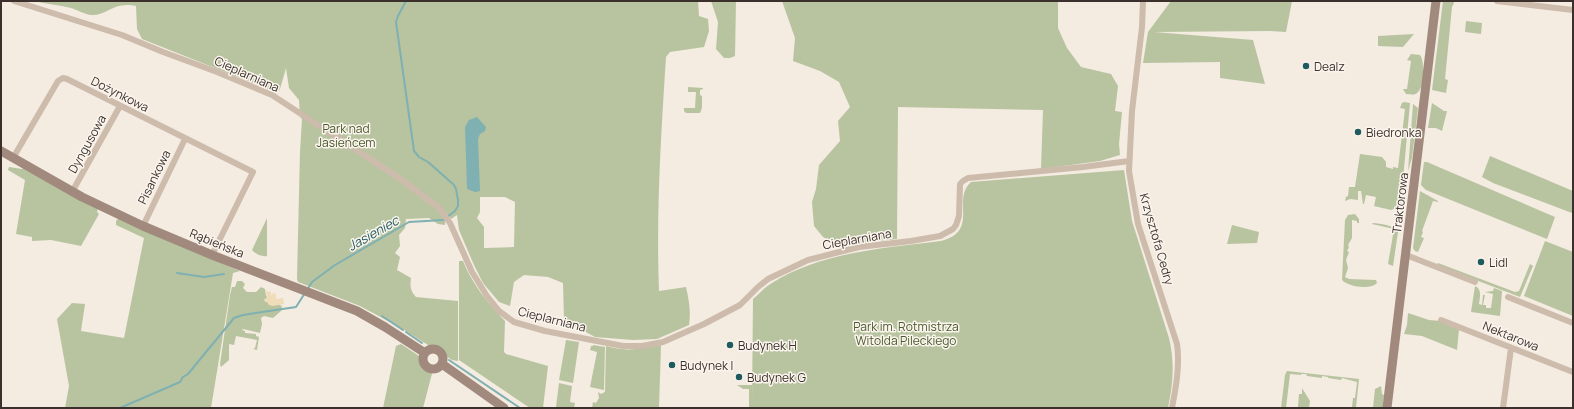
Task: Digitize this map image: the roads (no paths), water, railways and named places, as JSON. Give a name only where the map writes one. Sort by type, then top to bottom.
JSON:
[{"type":"street","name":"Cieplarniana","points":[[14,1],[122,35],[265,91],[399,178],[438,207],[447,217],[472,272],[499,311],[510,320],[535,329],[613,344],[642,346],[664,342],[704,324],[740,305],[768,279],[808,260],[854,248],[928,239],[945,234],[958,221],[960,184],[968,178],[1129,161]]},
{"type":"street","name":"Krzysztofa Cedry","points":[[1143,1],[1142,27],[1132,112],[1129,161],[1130,185],[1138,224],[1178,354],[1176,384],[1172,408]]},
{"type":"street","name":"Traktorowa","points":[[1387,408],[1436,1]]},
{"type":"street","points":[[1497,1],[1573,10]]},
{"type":"street","name":"Dożynkowa","points":[[13,158],[58,81],[61,78],[67,79],[253,172],[212,255]]},
{"type":"street","name":"Dyngusowa","points":[[72,192],[120,106]]},
{"type":"street","name":"Pisankowa","points":[[143,226],[185,139]]},
{"type":"street","name":"Rąbieńska","points":[[1,151],[72,192],[143,226],[212,255],[311,292],[366,315],[425,353],[430,349],[439,350],[444,358],[442,364],[504,408]]},
{"type":"street","points":[[1406,255],[1475,282]]},
{"type":"street","points":[[1508,296],[1573,323]]},
{"type":"street","name":"Nektarowa","points":[[1441,320],[1573,372]]},
{"type":"street","points":[[1503,408],[1511,348]]},
{"type":"street","points":[[425,353],[423,360],[428,367],[435,369],[442,364]]},
{"type":"water","points":[[477,117],[486,127],[485,131],[480,134],[478,139],[480,191],[475,192],[467,189],[465,127],[469,120]]},
{"type":"waterway","name":"Jasieniec","points":[[307,290],[312,282],[335,265],[409,222],[443,220],[455,211],[458,206],[456,189],[454,185],[428,162],[419,157],[414,151],[396,22],[406,1]]},
{"type":"waterway","points":[[177,273],[204,277],[224,274]]},
{"type":"waterway","name":"Jasieniec","points":[[120,408],[180,382],[234,318],[243,315],[296,307],[305,293]]},
{"type":"waterway","points":[[382,316],[403,330]]},
{"type":"waterway","points":[[406,332],[422,343]]},
{"type":"waterway","points":[[449,360],[520,408]]},
{"type":"place","name":"Dealz","points":[[1306,66]]},
{"type":"place","name":"Biedronka","points":[[1358,132]]},
{"type":"place","name":"Lidl","points":[[1481,262]]},
{"type":"place","name":"Budynek H","points":[[730,345]]},
{"type":"place","name":"Budynek I","points":[[672,365]]},
{"type":"place","name":"Budynek G","points":[[739,377]]},
{"type":"park label","name":"Park nad Jasieńcem","points":[[346,135]]},
{"type":"park label","name":"Park im. Rotmistrza Witolda Pileckiego","points":[[906,333]]}]
